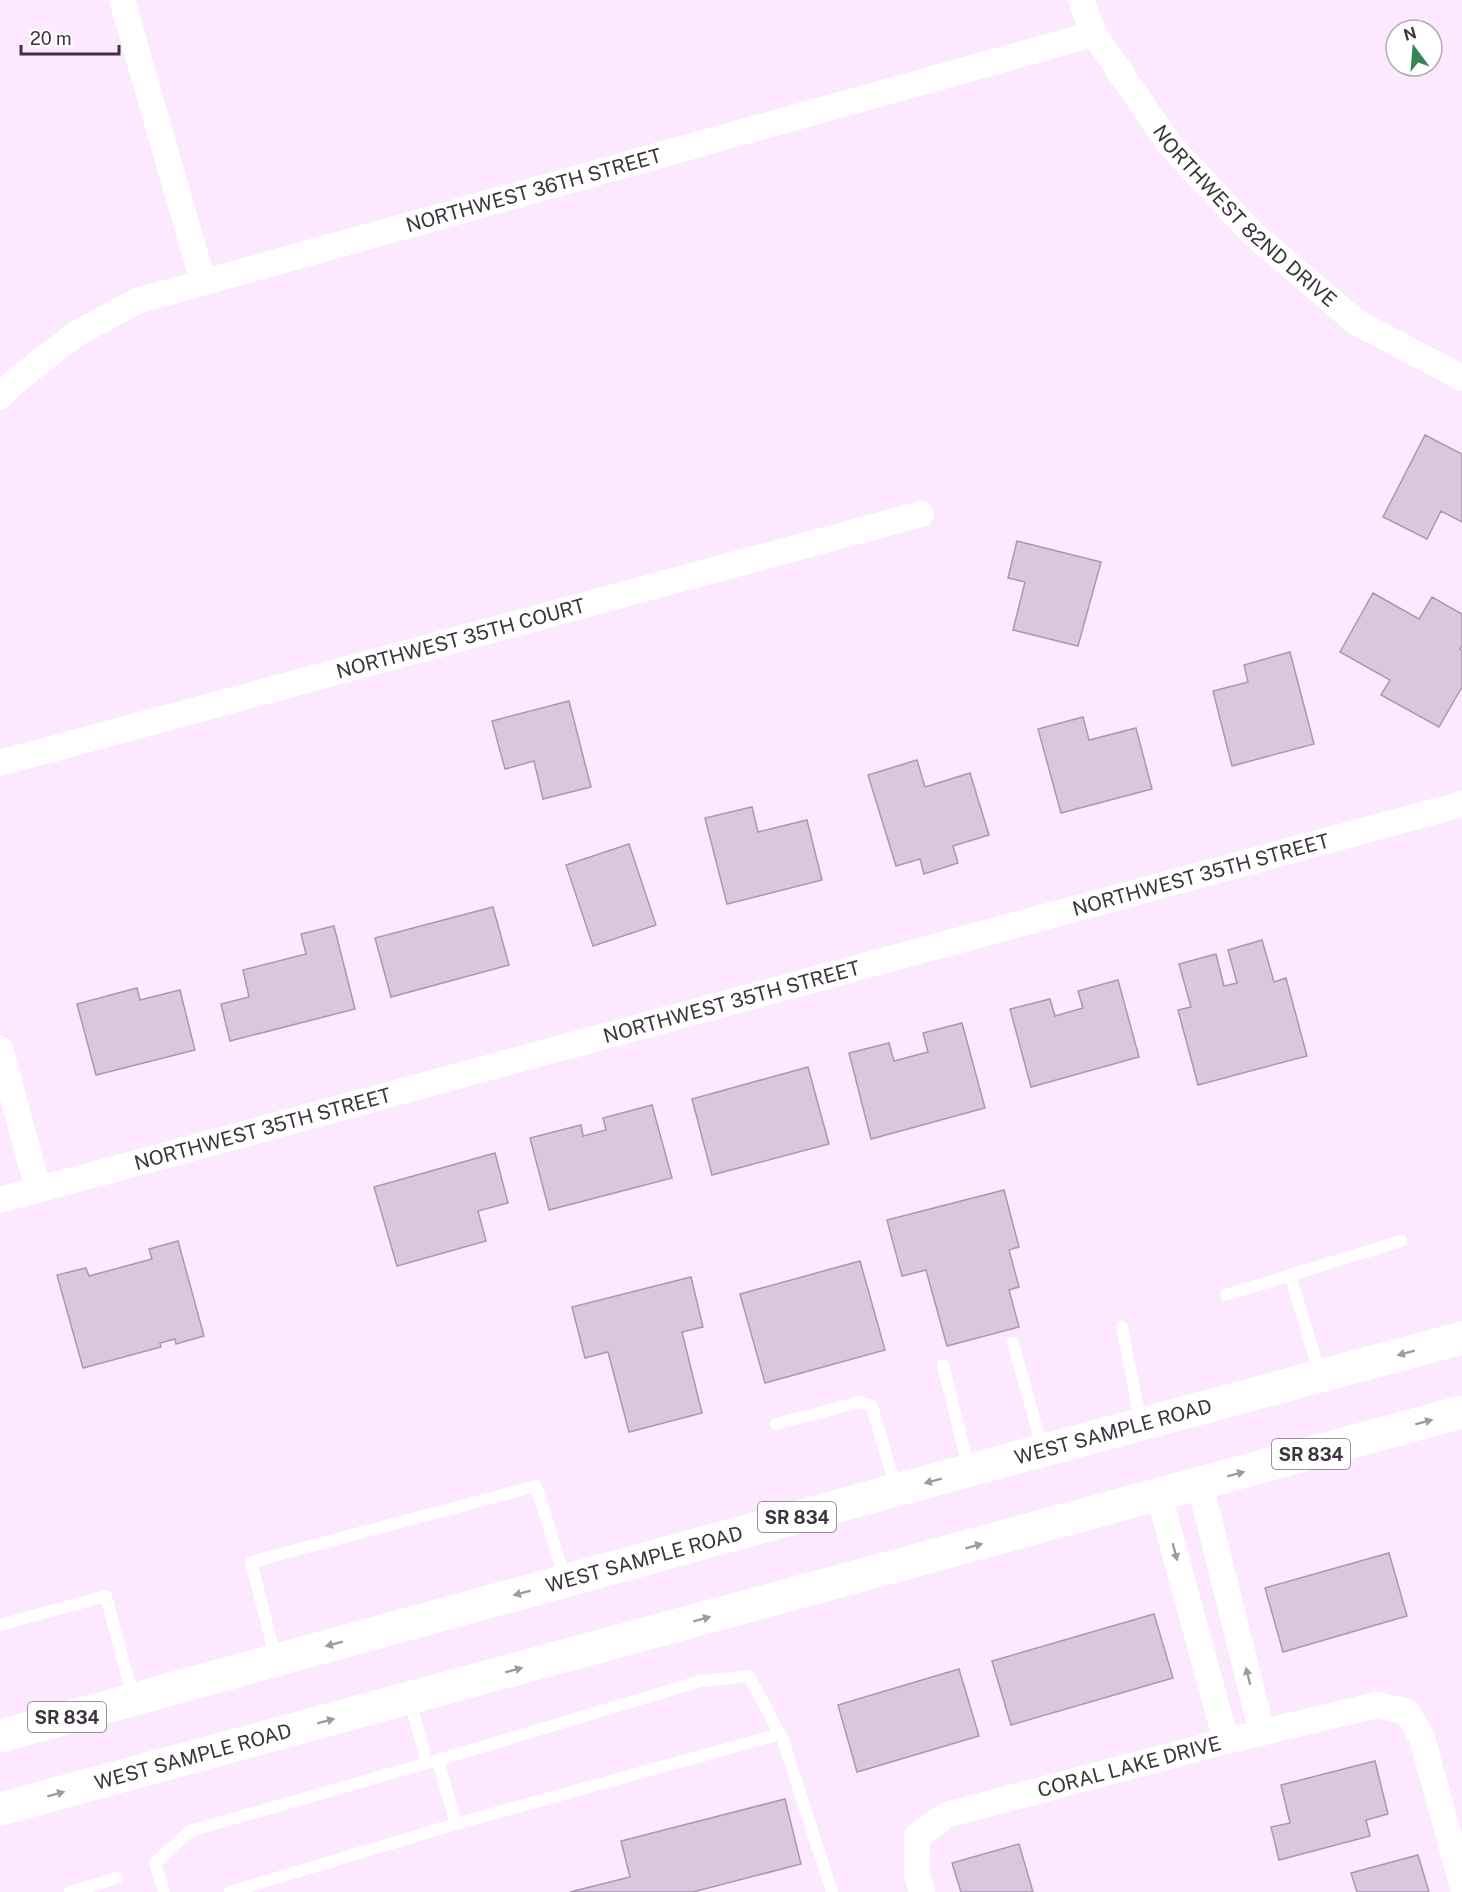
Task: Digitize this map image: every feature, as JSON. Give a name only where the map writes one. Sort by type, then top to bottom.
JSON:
[{"type":"main road","name":"WEST SAMPLE ROAD","points":[[0,1736],[896,1490],[1462,1338]]},
{"type":"main road","name":"WEST SAMPLE ROAD","points":[[0,1809],[1462,1412]]},
{"type":"street","points":[[122,0],[203,282]]},
{"type":"street","name":"NORTHWEST 82ND DRIVE","points":[[1080,0],[1094,34],[1170,145],[1252,232],[1356,322],[1462,378]]},
{"type":"street","name":"NORTHWEST 36TH STREET","points":[[0,396],[14,382],[76,334],[137,301],[1094,34]]},
{"type":"street","name":"NORTHWEST 35TH COURT","points":[[0,763],[921,514]]},
{"type":"street","name":"NORTHWEST 35TH STREET","points":[[0,1200],[1462,804]]},
{"type":"street","points":[[0,1049],[38,1189]]},
{"type":"street","points":[[1200,1484],[1262,1732]]},
{"type":"street","name":"CORAL LAKE DRIVE","points":[[922,1892],[917,1874],[917,1836],[946,1815],[1226,1741],[1160,1495]]},
{"type":"street","points":[[1226,1741],[1377,1704],[1407,1712],[1422,1738],[1462,1884]]},
{"type":"lane","points":[[1226,1295],[1401,1241]]},
{"type":"lane","points":[[1290,1275],[1321,1376]]},
{"type":"lane","points":[[1122,1327],[1141,1424]]},
{"type":"lane","points":[[1013,1343],[1043,1451]]},
{"type":"lane","points":[[943,1365],[969,1471]]},
{"type":"lane","points":[[776,1424],[860,1402],[872,1406],[896,1490]]},
{"type":"lane","points":[[276,1660],[251,1562],[536,1486],[566,1581]]},
{"type":"lane","points":[[0,1625],[106,1596],[133,1699]]},
{"type":"lane","points":[[164,1892],[155,1863],[190,1831],[433,1762],[701,1681],[749,1676],[780,1734],[832,1892]]},
{"type":"lane","points":[[410,1699],[456,1824]]},
{"type":"lane","points":[[230,1892],[456,1824],[780,1734]]},
{"type":"lane","points":[[70,1892],[117,1878]]},
{"type":"building","points":[[1425,435],[1462,454],[1462,522],[1441,511],[1427,539],[1383,517]]},
{"type":"building","points":[[1017,541],[1101,562],[1078,646],[1013,630],[1025,582],[1008,578]]},
{"type":"building","points":[[1373,593],[1419,619],[1432,597],[1462,614],[1462,646],[1460,649],[1462,651],[1462,687],[1439,727],[1381,695],[1390,680],[1340,652]]},
{"type":"building","points":[[1290,652],[1314,744],[1232,766],[1213,691],[1248,682],[1244,665]]},
{"type":"building","points":[[569,701],[591,787],[543,799],[534,761],[505,769],[492,721]]},
{"type":"building","points":[[1083,717],[1089,740],[1136,728],[1152,789],[1061,813],[1038,729]]},
{"type":"building","points":[[917,760],[925,787],[970,773],[989,835],[953,846],[958,863],[924,874],[920,859],[896,866],[868,775]]},
{"type":"building","points":[[752,807],[758,832],[807,820],[822,880],[727,904],[705,818]]},
{"type":"building","points":[[629,844],[656,925],[593,946],[566,865]]},
{"type":"building","points":[[493,907],[509,965],[391,997],[375,938]]},
{"type":"building","points":[[334,926],[355,1009],[230,1041],[221,1004],[249,997],[243,970],[306,954],[301,934]]},
{"type":"building","points":[[1262,940],[1274,982],[1286,978],[1307,1056],[1198,1085],[1178,1010],[1191,1007],[1179,964],[1216,954],[1224,986],[1237,983],[1228,950]]},
{"type":"building","points":[[1118,980],[1139,1057],[1031,1087],[1010,1009],[1050,999],[1055,1016],[1083,1008],[1078,991]]},
{"type":"building","points":[[137,988],[140,1000],[180,990],[195,1050],[96,1075],[77,1004]]},
{"type":"building","points":[[962,1023],[985,1108],[871,1139],[849,1053],[889,1043],[894,1061],[928,1052],[923,1033]]},
{"type":"building","points":[[808,1067],[829,1144],[712,1175],[692,1099]]},
{"type":"building","points":[[652,1105],[672,1178],[549,1210],[530,1138],[581,1125],[583,1136],[606,1130],[603,1118]]},
{"type":"building","points":[[495,1153],[508,1203],[478,1211],[486,1241],[397,1266],[374,1187]]},
{"type":"building","points":[[1004,1190],[1019,1247],[1009,1250],[1019,1287],[1009,1290],[1019,1327],[947,1346],[926,1270],[902,1276],[887,1220]]},
{"type":"building","points":[[178,1241],[204,1336],[176,1344],[175,1339],[160,1343],[161,1347],[83,1368],[57,1275],[86,1268],[89,1276],[152,1259],[149,1249]]},
{"type":"building","points":[[860,1261],[885,1350],[765,1383],[740,1294]]},
{"type":"building","points":[[691,1277],[703,1327],[682,1332],[702,1413],[629,1432],[608,1352],[585,1358],[572,1307]]},
{"type":"building","points":[[1389,1553],[1407,1616],[1283,1652],[1265,1588]]},
{"type":"building","points":[[1154,1614],[1173,1678],[1011,1725],[992,1661]]},
{"type":"building","points":[[959,1669],[979,1736],[857,1772],[838,1705]]},
{"type":"building","points":[[1375,1761],[1388,1814],[1366,1820],[1370,1836],[1279,1860],[1271,1827],[1290,1823],[1281,1785]]},
{"type":"building","points":[[785,1799],[801,1864],[693,1892],[570,1892],[630,1877],[621,1841]]},
{"type":"building","points":[[1019,1844],[1033,1892],[961,1892],[952,1863]]},
{"type":"building","points":[[1418,1855],[1429,1892],[1357,1892],[1351,1873]]}]
